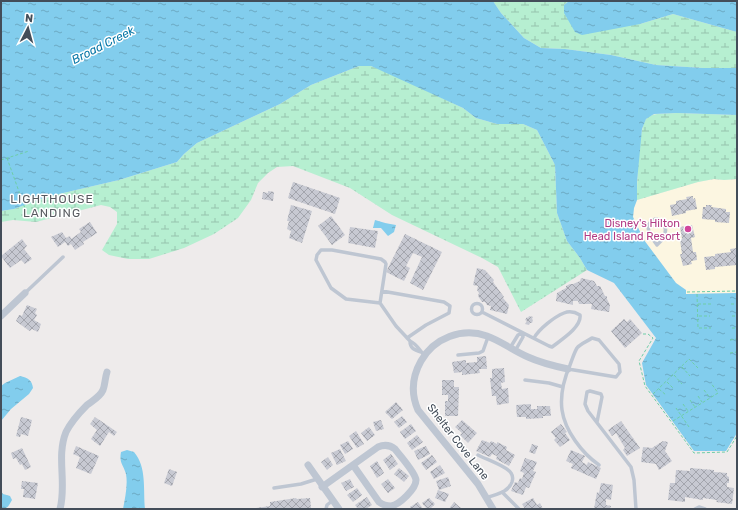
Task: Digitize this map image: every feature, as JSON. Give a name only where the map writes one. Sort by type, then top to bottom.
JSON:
[{"type":"street","points":[[1,316],[25,292]]},
{"type":"street","name":"Shelter Cove Lane","points":[[493,509],[478,484],[423,417],[416,406],[414,389],[415,374],[423,354],[451,336],[472,333],[488,336],[513,350],[548,365],[568,369]]},
{"type":"street","points":[[60,509],[63,496],[61,457],[62,443],[73,420],[103,390],[107,372]]},
{"type":"street","points":[[322,487],[378,447],[384,445],[392,446],[395,449],[414,476],[416,481],[415,487],[395,504],[389,506],[384,505],[379,502],[353,465]]},
{"type":"street","points":[[308,465],[338,509]]},
{"type":"lane","points":[[659,219],[665,224],[666,229],[665,235],[657,245],[648,228],[651,221],[659,219]]},
{"type":"lane","points":[[380,303],[346,300],[331,288],[316,260],[317,255],[321,250],[381,259],[385,262],[386,264],[380,303],[396,326],[418,347],[423,354]]},
{"type":"lane","points":[[25,292],[63,257]]},
{"type":"lane","points":[[382,291],[444,302],[450,306],[449,314],[426,325],[409,340]]},
{"type":"lane","points":[[482,312],[522,333],[552,347],[580,323],[580,315],[575,312],[564,313],[538,331],[534,338]]},
{"type":"lane","points":[[513,350],[518,335],[522,333]]},
{"type":"lane","points":[[513,350],[522,337],[522,333]]},
{"type":"lane","points":[[458,355],[479,353],[483,351],[488,336]]},
{"type":"lane","points":[[568,369],[616,378],[620,372],[619,364],[599,340],[592,338],[577,348],[565,375],[561,400],[562,412],[568,428],[588,458],[599,465]]},
{"type":"lane","points":[[524,380],[549,383],[563,387]]},
{"type":"lane","points":[[597,422],[602,397],[601,394],[590,391],[587,392],[585,404],[588,411],[631,467],[634,480],[636,509]]},
{"type":"lane","points":[[478,456],[511,472],[513,478],[510,487],[502,492],[486,498]]},
{"type":"lane","points":[[274,488],[301,484],[317,479]]},
{"type":"lane","points":[[502,492],[519,509]]},
{"type":"lane","points":[[326,509],[327,505],[332,501]]},
{"type":"lane","points":[[695,509],[699,507],[705,509]]},
{"type":"path","points":[[1,160],[29,151]]},
{"type":"path","points":[[7,158],[27,214]]},
{"type":"path","points":[[687,292],[737,291]]},
{"type":"path","points":[[697,294],[698,328],[711,328]]},
{"type":"path","points":[[698,304],[711,304]]},
{"type":"path","points":[[731,304],[737,304]]},
{"type":"path","points":[[698,316],[710,316]]},
{"type":"path","points":[[732,316],[737,316]]},
{"type":"path","points":[[732,328],[737,328]]},
{"type":"path","points":[[643,334],[648,334],[653,338],[639,361],[645,386],[694,452],[727,452],[737,436]]},
{"type":"path","points":[[730,340],[737,339]]},
{"type":"path","points":[[730,353],[737,352]]},
{"type":"path","points":[[653,394],[689,359],[698,368]]},
{"type":"path","points":[[681,367],[690,376]]},
{"type":"path","points":[[673,374],[682,384]]},
{"type":"path","points":[[666,381],[673,388]]},
{"type":"path","points":[[673,421],[718,393],[711,383]]},
{"type":"path","points":[[659,388],[666,395]]},
{"type":"path","points":[[704,390],[710,398]]},
{"type":"path","points":[[698,396],[702,403]]},
{"type":"path","points":[[690,400],[695,407]]},
{"type":"path","points":[[683,404],[688,412]]},
{"type":"path","points":[[676,408],[689,427]]},
{"type":"shaded area","name":"Disney's Hilton Head Island Resort","points":[[714,179],[737,179],[737,293],[686,294],[686,290],[676,283],[644,240],[633,217],[634,208],[637,200],[698,182]]},
{"type":"green space","points":[[493,1],[569,1],[564,5],[640,24],[673,14],[737,32],[737,68],[703,68],[656,65],[611,55],[565,49],[541,48],[524,38],[501,13]]},
{"type":"green space","points":[[359,66],[371,66],[389,73],[463,108],[476,118],[497,124],[523,124],[537,130],[555,165],[557,213],[567,241],[587,270],[521,312],[498,267],[392,215],[350,188],[293,166],[277,167],[268,173],[258,183],[251,200],[238,218],[214,234],[184,248],[149,259],[128,259],[109,255],[102,250],[117,224],[117,212],[110,207],[101,205],[36,222],[13,220],[1,222],[1,211],[14,209],[46,197],[119,180],[177,162],[197,143],[280,104],[311,85]]},
{"type":"green space","points":[[677,113],[737,115],[737,179],[714,179],[698,182],[637,200],[640,144],[644,123],[647,118],[653,115]]},
{"type":"water","name":"Broad Creek","points":[[1,1],[493,1],[501,13],[524,38],[541,48],[565,49],[611,55],[656,65],[703,68],[737,68],[737,115],[677,113],[654,114],[646,119],[642,129],[637,182],[637,200],[633,217],[644,240],[676,283],[686,290],[686,294],[737,293],[737,433],[726,451],[694,451],[646,385],[642,363],[656,338],[614,283],[587,270],[567,241],[557,213],[555,165],[537,130],[523,124],[497,124],[476,118],[463,108],[371,66],[359,66],[311,85],[280,104],[197,143],[177,162],[119,180],[46,197],[14,209],[1,211]]},
{"type":"water","points":[[569,1],[737,1],[737,32],[673,14],[640,24],[582,35],[575,32],[564,13],[564,5]]},
{"type":"water","points":[[375,220],[396,225],[394,232],[388,236],[381,228],[373,228]]},
{"type":"water","points":[[20,376],[29,380],[32,383],[33,388],[29,394],[11,409],[1,421],[1,386]]},
{"type":"water","points":[[127,450],[134,452],[141,465],[144,479],[145,509],[123,509],[127,478],[121,461],[121,452]]},
{"type":"water","points":[[1,491],[3,494],[10,496],[12,500],[7,507],[3,509],[1,509]]},
{"type":"building","points":[[293,182],[340,198],[335,214],[288,198]]},
{"type":"building","points":[[268,191],[274,192],[273,201],[262,199],[263,192],[268,193]]},
{"type":"building","points":[[693,196],[693,199],[695,198],[697,209],[672,216],[670,205],[676,204],[676,201],[687,199],[686,197]]},
{"type":"building","points":[[291,205],[312,211],[302,243],[289,238],[291,231],[287,229],[289,221],[287,221]]},
{"type":"building","points":[[706,205],[726,209],[726,212],[730,212],[729,223],[702,219],[703,207],[706,207]]},
{"type":"building","points":[[331,216],[345,235],[332,245],[318,226]]},
{"type":"building","points":[[90,222],[97,233],[83,242],[84,244],[75,250],[71,244],[68,246],[65,242],[58,247],[51,237],[62,232],[66,238],[70,236],[71,239],[81,232],[79,229]]},
{"type":"building","points":[[692,225],[695,237],[691,238],[693,252],[696,252],[697,260],[691,261],[692,264],[683,266],[680,254],[682,254],[680,240],[682,239],[680,227]]},
{"type":"building","points":[[350,227],[378,231],[375,248],[348,243]]},
{"type":"building","points":[[405,234],[442,252],[423,290],[410,283],[422,257],[413,253],[406,266],[410,268],[404,281],[386,272]]},
{"type":"building","points":[[22,239],[27,246],[24,249],[32,259],[25,264],[21,260],[10,268],[1,256]]},
{"type":"building","points":[[737,248],[737,265],[715,267],[715,269],[706,270],[704,257],[731,252],[730,249]]},
{"type":"building","points":[[477,268],[485,270],[494,280],[493,282],[509,305],[507,314],[490,310],[491,306],[487,305],[485,302],[482,302],[478,296],[478,286],[473,285]]},
{"type":"building","points":[[581,278],[594,281],[597,286],[600,286],[605,296],[607,296],[610,305],[609,312],[591,309],[592,304],[579,304],[578,301],[573,301],[573,305],[556,301],[557,293],[566,288],[566,286],[580,281]]},
{"type":"building","points":[[27,305],[37,309],[35,313],[37,315],[34,320],[41,324],[38,332],[32,329],[30,331],[28,330],[16,321],[19,315],[22,316]]},
{"type":"building","points":[[529,316],[533,317],[533,320],[529,325],[525,324],[527,321],[525,320]]},
{"type":"building","points":[[624,319],[627,322],[630,319],[642,333],[625,348],[611,331]]},
{"type":"building","points":[[486,356],[487,369],[479,369],[480,373],[462,375],[462,372],[454,373],[452,362],[466,360],[466,363],[477,362],[477,357]]},
{"type":"building","points":[[504,368],[505,382],[501,383],[502,389],[508,388],[509,403],[497,405],[496,396],[492,396],[490,378],[492,378],[492,369]]},
{"type":"building","points":[[442,380],[454,380],[454,387],[459,387],[458,416],[445,416],[445,401],[448,401],[448,395],[442,395]]},
{"type":"building","points":[[396,402],[403,410],[392,419],[385,412]]},
{"type":"building","points":[[531,404],[531,409],[537,409],[537,406],[550,406],[551,416],[526,419],[526,417],[517,417],[516,405]]},
{"type":"building","points":[[402,416],[407,422],[399,428],[394,422]]},
{"type":"building","points":[[21,417],[32,420],[28,436],[21,434],[20,437],[16,436]]},
{"type":"building","points":[[95,417],[117,432],[114,436],[109,432],[100,446],[91,439],[97,430],[90,424]]},
{"type":"building","points":[[381,420],[384,429],[376,431],[373,422]]},
{"type":"building","points":[[462,420],[477,433],[468,443],[460,435],[462,433],[455,427]]},
{"type":"building","points":[[621,421],[640,448],[627,456],[623,450],[625,448],[616,433],[612,436],[608,430]]},
{"type":"building","points":[[411,424],[416,431],[405,439],[400,432]]},
{"type":"building","points":[[561,424],[567,432],[565,433],[570,440],[560,447],[554,440],[556,438],[551,432]]},
{"type":"building","points":[[369,427],[375,435],[367,441],[361,433]]},
{"type":"building","points":[[356,431],[364,444],[357,448],[349,436]]},
{"type":"building","points":[[417,435],[423,442],[412,450],[407,443]]},
{"type":"building","points":[[482,440],[490,443],[491,441],[497,444],[497,442],[507,447],[506,450],[515,455],[509,466],[496,459],[497,456],[492,454],[490,457],[476,451]]},
{"type":"building","points":[[348,441],[353,449],[345,454],[340,445]]},
{"type":"building","points":[[663,441],[668,442],[665,451],[672,461],[659,470],[656,464],[641,462],[643,447],[652,448]]},
{"type":"building","points":[[532,444],[538,446],[535,454],[529,452]]},
{"type":"building","points":[[76,446],[99,456],[91,474],[76,468],[80,457],[73,454]]},
{"type":"building","points":[[426,446],[430,454],[418,460],[414,451]]},
{"type":"building","points":[[22,448],[31,467],[25,470],[16,458],[13,459],[11,453]]},
{"type":"building","points":[[340,449],[346,461],[337,465],[331,453]]},
{"type":"building","points":[[571,450],[585,456],[582,462],[587,465],[588,462],[601,468],[596,479],[571,468],[573,464],[566,461]]},
{"type":"building","points":[[391,454],[398,464],[390,470],[383,460]]},
{"type":"building","points":[[432,455],[437,462],[426,470],[421,463]]},
{"type":"building","points":[[328,457],[333,465],[327,470],[321,462]]},
{"type":"building","points":[[525,458],[537,462],[533,471],[536,472],[529,488],[526,487],[523,495],[511,491],[515,482],[518,483],[520,478],[522,479],[524,473],[520,471]]},
{"type":"building","points":[[377,461],[384,473],[377,478],[370,466]]},
{"type":"building","points":[[440,465],[445,473],[434,479],[430,472]]},
{"type":"building","points":[[399,468],[409,476],[404,482],[394,474]]},
{"type":"building","points":[[690,468],[714,470],[714,472],[727,473],[729,483],[727,483],[727,487],[734,488],[732,504],[716,502],[717,500],[703,498],[703,500],[685,497],[685,502],[668,500],[670,483],[675,483],[676,470],[690,471]]},
{"type":"building","points":[[169,469],[177,472],[172,486],[164,483]]},
{"type":"building","points":[[448,477],[451,486],[439,490],[436,481]]},
{"type":"building","points":[[350,479],[354,487],[346,491],[341,483]]},
{"type":"building","points":[[388,479],[395,488],[388,493],[381,484]]},
{"type":"building","points":[[22,481],[38,483],[35,499],[23,497],[24,489],[21,489]]},
{"type":"building","points":[[601,483],[613,485],[611,500],[606,499],[606,505],[611,506],[610,509],[594,509],[597,492],[599,493]]},
{"type":"building","points":[[357,488],[362,495],[353,502],[347,495]]},
{"type":"building","points":[[438,490],[449,494],[445,502],[435,498]]},
{"type":"building","points":[[367,497],[372,505],[366,509],[358,509],[355,505]]},
{"type":"building","points":[[296,498],[310,498],[311,508],[256,509],[270,506],[270,502]]},
{"type":"building","points":[[429,498],[435,504],[430,509],[427,509],[422,503]]},
{"type":"building","points":[[533,498],[537,505],[540,503],[543,509],[525,509],[522,504]]},
{"type":"building","points":[[418,502],[423,509],[411,509],[410,507]]},
{"type":"building","points":[[454,502],[462,509],[449,509]]},
{"type":"place","name":"Disney's Hilton Head Island Resort","points":[[688,229]]},
{"type":"district","name":"LIGHTHOUSE LANDING","points":[[52,206]]}]
